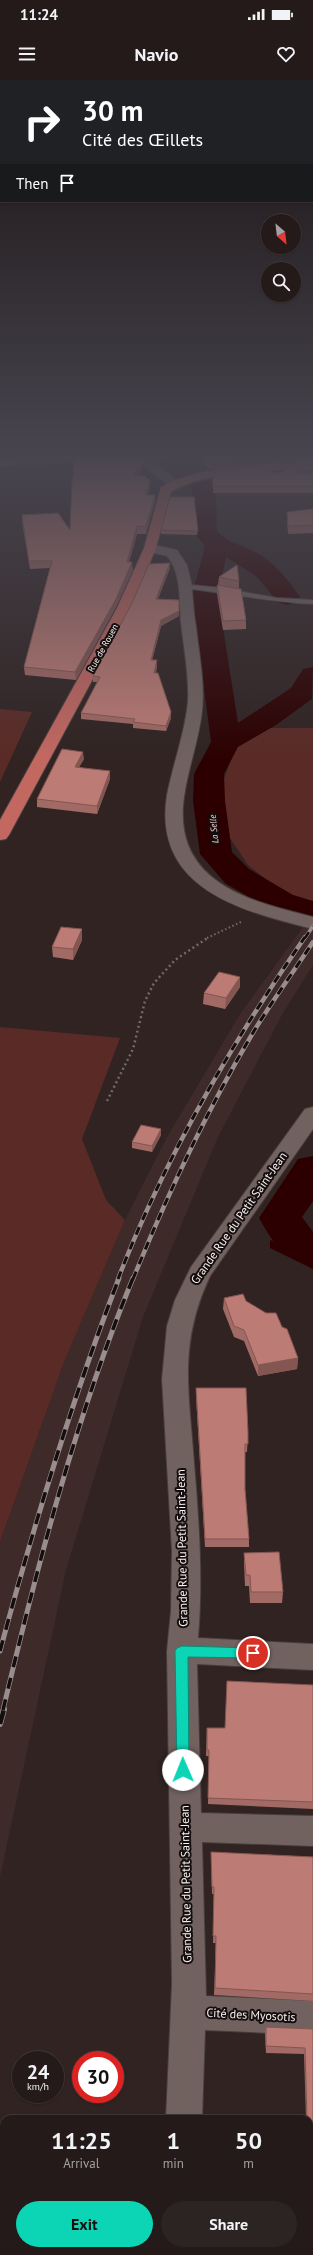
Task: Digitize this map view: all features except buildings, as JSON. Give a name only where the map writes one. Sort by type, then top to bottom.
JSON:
[{"type":"main road","name":"Rue de Rouen","points":[[0,835],[124,608],[146,558]]},
{"type":"street","points":[[175,558],[191,587],[194,700],[194,712],[174,809],[178,844],[188,864],[208,884],[232,897],[270,912],[313,923]]},
{"type":"street","name":"Grande Rue du Petit Saint-Jean","points":[[184,2115],[189,2012],[182,1651],[186,1601],[183,1490],[175,1391],[175,1352],[177,1330],[190,1290],[199,1273],[313,1114]]},
{"type":"street","points":[[182,1651],[313,1657]]},
{"type":"street","points":[[185,1827],[313,1831]]},
{"type":"street","name":"Cité des Myosotis","points":[[189,2012],[313,2018]]},
{"type":"lane","points":[[191,587],[222,590],[252,597],[313,602]]},
{"type":"path","points":[[107,1101],[136,1041],[146,998],[155,980],[189,949],[207,938],[249,919],[270,912]]},
{"type":"shaded area","points":[[0,709],[32,712],[0,782]]},
{"type":"shaded area","points":[[271,728],[313,728],[313,903],[278,889],[248,865],[228,835],[223,782],[237,743]]},
{"type":"shaded area","points":[[303,927],[313,930],[313,965],[283,1013],[218,1137],[143,1317],[66,1570],[0,1877],[0,1542],[64,1362],[125,1220],[167,1137],[240,1014]]},
{"type":"shaded area","points":[[0,1027],[120,1038],[82,1139],[106,1200],[125,1220],[64,1362],[0,1542]]},
{"type":"shaded area","points":[[270,1240],[313,1256],[313,1269],[270,1248]]},
{"type":"waterway","name":"La Selle","points":[[214,558],[205,596],[226,742]]},
{"type":"waterway","name":"La Selle","points":[[246,558],[265,570],[287,597]]},
{"type":"waterway","name":"La Selle","points":[[226,742],[266,719],[302,693],[313,675]]},
{"type":"waterway","name":"La Selle","points":[[226,742],[209,774],[209,801],[216,854],[237,876],[281,902],[313,912]]},
{"type":"waterway","name":"La Selle","points":[[313,1169],[280,1218],[297,1242],[313,1250]]},
{"type":"railway","points":[[305,938],[313,926]]},
{"type":"railway","points":[[118,1279],[136,1234],[157,1189],[201,1102],[251,1018],[305,937]]},
{"type":"railway","points":[[133,1279],[174,1184],[220,1091],[254,1031],[313,942]]},
{"type":"railway","points":[[0,1651],[26,1556],[55,1463],[85,1370],[119,1278]]},
{"type":"railway","points":[[3,1710],[44,1545],[76,1437],[112,1330],[133,1278]]},
{"type":"railway","points":[[0,1724],[4,1709]]},
{"type":"route","points":[[183,1770],[182,1651],[253,1653]]}]
